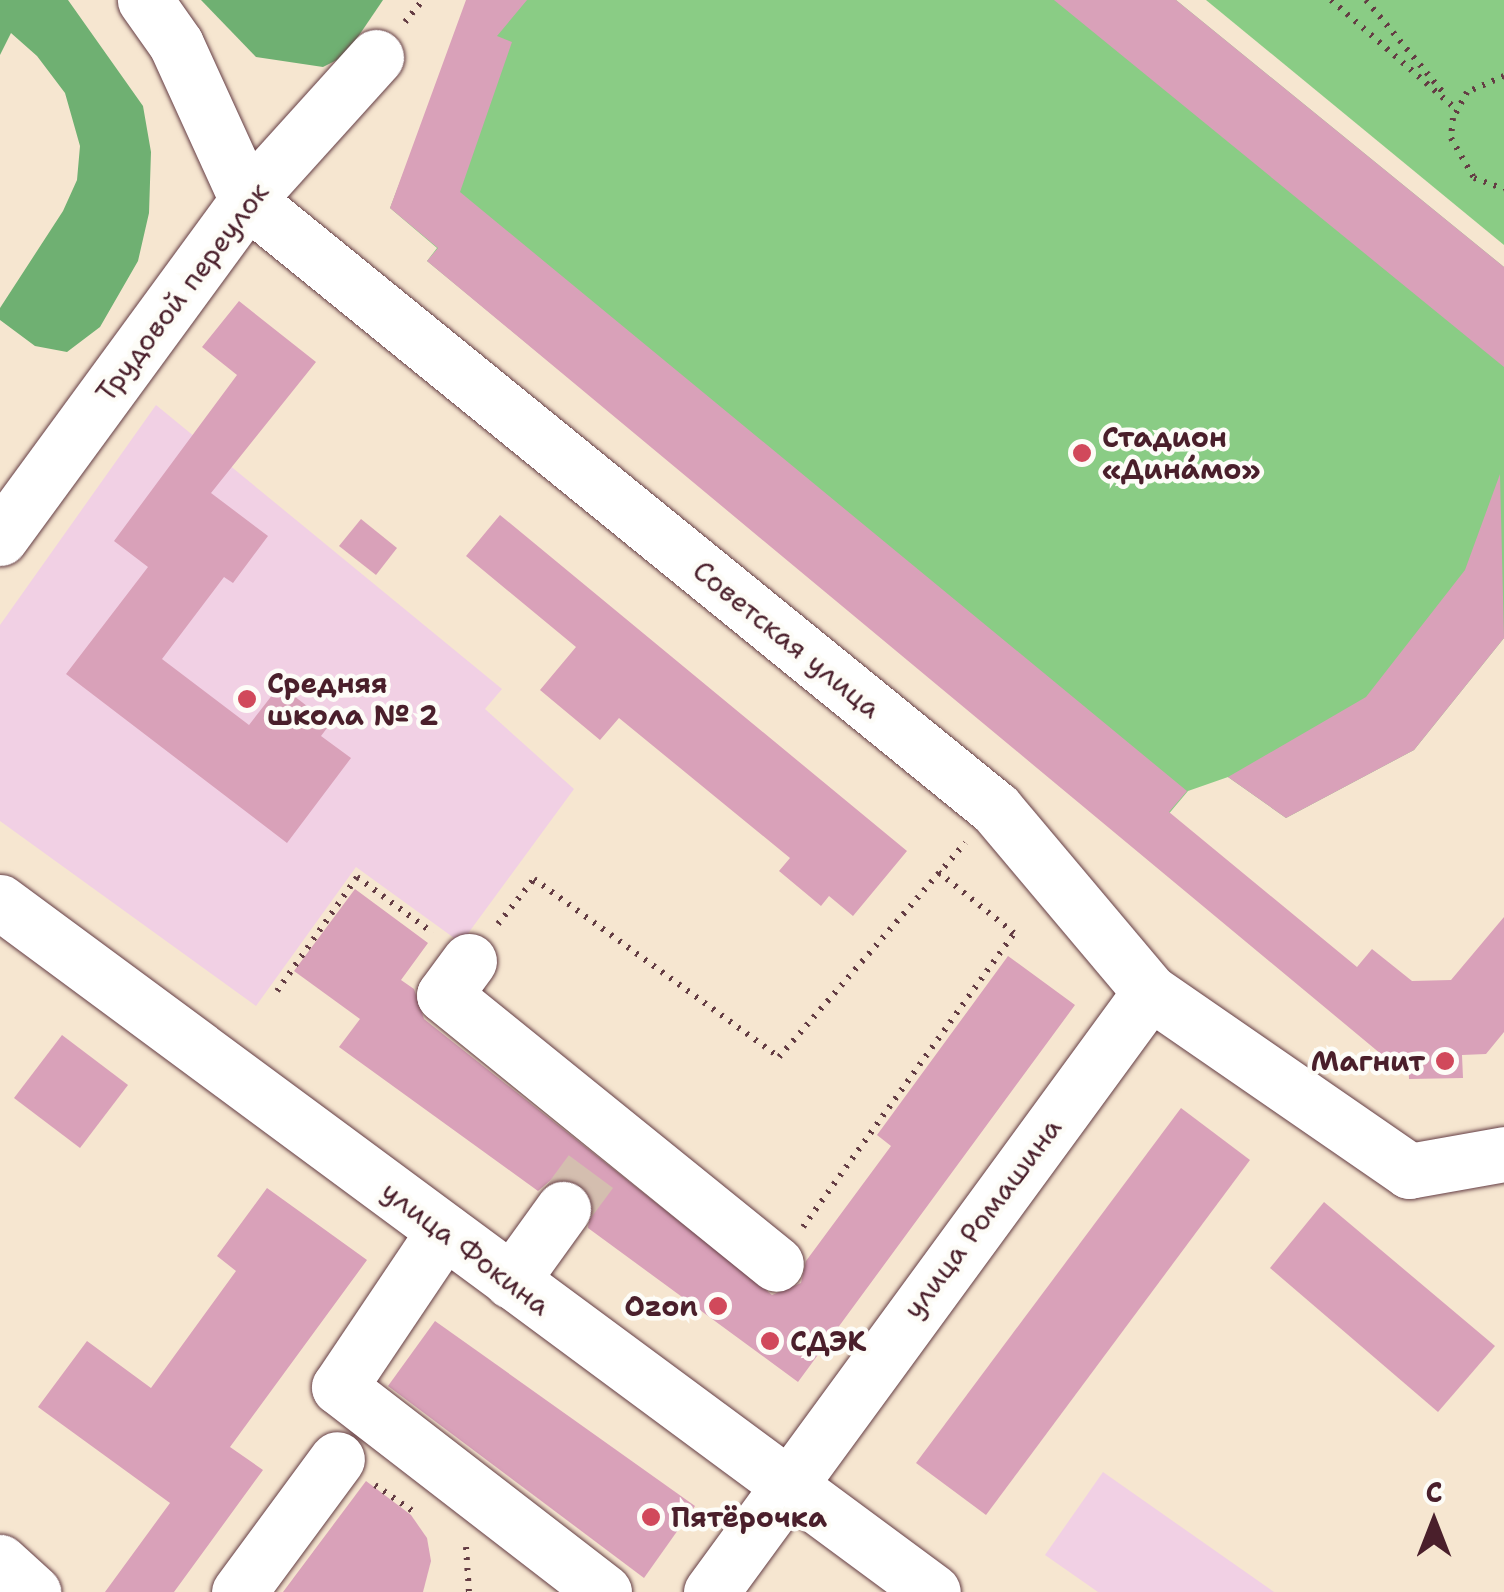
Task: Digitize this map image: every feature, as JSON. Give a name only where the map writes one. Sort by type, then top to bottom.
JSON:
[{"type":"street","name":"Советская улица","points":[[145,0],[176,44],[247,200],[996,809],[1150,992],[1408,1171],[1504,1154]]},
{"type":"street","name":"Трудовой переулок","points":[[0,538],[247,200],[376,57]]},
{"type":"street","name":"улица Фокина","points":[[0,902],[933,1592]]},
{"type":"street","points":[[469,961],[444,995],[591,1172],[776,1264]]},
{"type":"street","name":"улица Ромашина","points":[[711,1592],[785,1484],[1150,992]]},
{"type":"street","points":[[511,1281],[591,1172]]},
{"type":"street","points":[[444,1231],[339,1387],[604,1592]]},
{"type":"street","points":[[238,1592],[337,1459]]},
{"type":"street","points":[[0,1562],[33,1592]]},
{"type":"path","points":[[1332,0],[1456,109]]},
{"type":"path","points":[[1366,0],[1456,109]]},
{"type":"path","points":[[1504,76],[1479,82],[1456,109],[1452,138],[1460,164],[1474,178],[1504,189]]},
{"type":"path","points":[[277,991],[357,877],[469,961],[534,879],[779,1056],[996,809]]},
{"type":"path","points":[[776,1264],[1014,934],[938,872]]},
{"type":"path","points":[[337,1459],[419,1515]]},
{"type":"path","points":[[452,1538],[468,1549],[469,1592]]},
{"type":"shaded area","name":"Средняя школа № 2","points":[[156,405],[502,689],[485,709],[574,789],[461,943],[356,867],[256,1006],[0,821],[0,625]]},
{"type":"shaded area","points":[[1103,1472],[1274,1592],[1098,1592],[1045,1555]]},
{"type":"green space","points":[[0,0],[68,0],[143,106],[151,152],[149,213],[138,261],[100,327],[67,352],[35,346],[0,320],[0,308],[63,211],[77,180],[80,146],[65,93],[37,56],[11,33],[0,55]]},
{"type":"green space","points":[[201,0],[383,0],[345,56],[323,67],[256,57]]},
{"type":"green space","name":"Стадион «Дина́мо»","points":[[470,0],[1176,0],[1504,267],[1504,638],[1414,750],[1286,818],[1228,777],[1188,791],[1140,848],[427,261],[437,248],[390,208]]},
{"type":"green space","points":[[1206,0],[1504,0],[1504,245]]},
{"type":"building","points":[[466,0],[527,0],[497,36],[512,42],[460,192],[1187,791],[1169,812],[1357,967],[1372,949],[1412,981],[1451,980],[1504,917],[1504,1032],[1486,1054],[1462,1055],[1463,1078],[1409,1079],[1408,1058],[1387,1059],[427,261],[438,248],[390,208]]},
{"type":"building","points":[[1054,0],[1176,0],[1504,267],[1504,367]]},
{"type":"building","points":[[239,301],[316,362],[211,493],[268,536],[233,583],[224,577],[162,659],[249,725],[280,685],[330,724],[321,736],[351,758],[287,843],[66,674],[148,567],[114,541],[237,375],[202,347]]},
{"type":"building","points":[[1500,474],[1504,638],[1414,750],[1286,818],[1228,777],[1366,697],[1465,570]]},
{"type":"building","points":[[500,515],[907,851],[853,916],[829,896],[821,906],[779,871],[790,858],[619,718],[600,740],[540,690],[576,647],[466,556]]},
{"type":"building","points":[[361,519],[397,548],[376,575],[339,546]]},
{"type":"building","points":[[355,889],[428,943],[401,980],[414,989],[424,1019],[772,1295],[801,1283],[806,1261],[891,1146],[877,1135],[1008,956],[1075,1005],[798,1382],[588,1228],[592,1197],[580,1183],[551,1180],[538,1191],[339,1047],[360,1019],[294,971]]},
{"type":"building","points":[[62,1035],[128,1085],[80,1148],[14,1098]]},
{"type":"building","points":[[1181,1108],[1250,1160],[986,1515],[916,1463]]},
{"type":"building","points":[[267,1188],[367,1260],[230,1447],[263,1470],[174,1592],[105,1592],[170,1503],[38,1407],[87,1341],[151,1388],[236,1271],[217,1256]]},
{"type":"building","points":[[1324,1202],[1495,1346],[1438,1412],[1270,1268]]},
{"type":"building","points":[[435,1321],[695,1506],[644,1578],[388,1386]]},
{"type":"building","points":[[366,1481],[411,1515],[427,1538],[431,1561],[423,1592],[283,1592]]},
{"type":"tunnel","points":[[563,1209],[591,1171]]},
{"type":"place","name":"Стадион «Дина́мо»","points":[[1082,453]]},
{"type":"place","name":"Средняя школа № 2","points":[[247,699]]},
{"type":"place","name":"Магнит","points":[[1445,1061]]},
{"type":"place","name":"Ozon","points":[[718,1306]]},
{"type":"place","name":"СДЭК","points":[[770,1341]]},
{"type":"place","name":"Пятёрочка","points":[[651,1517]]}]
